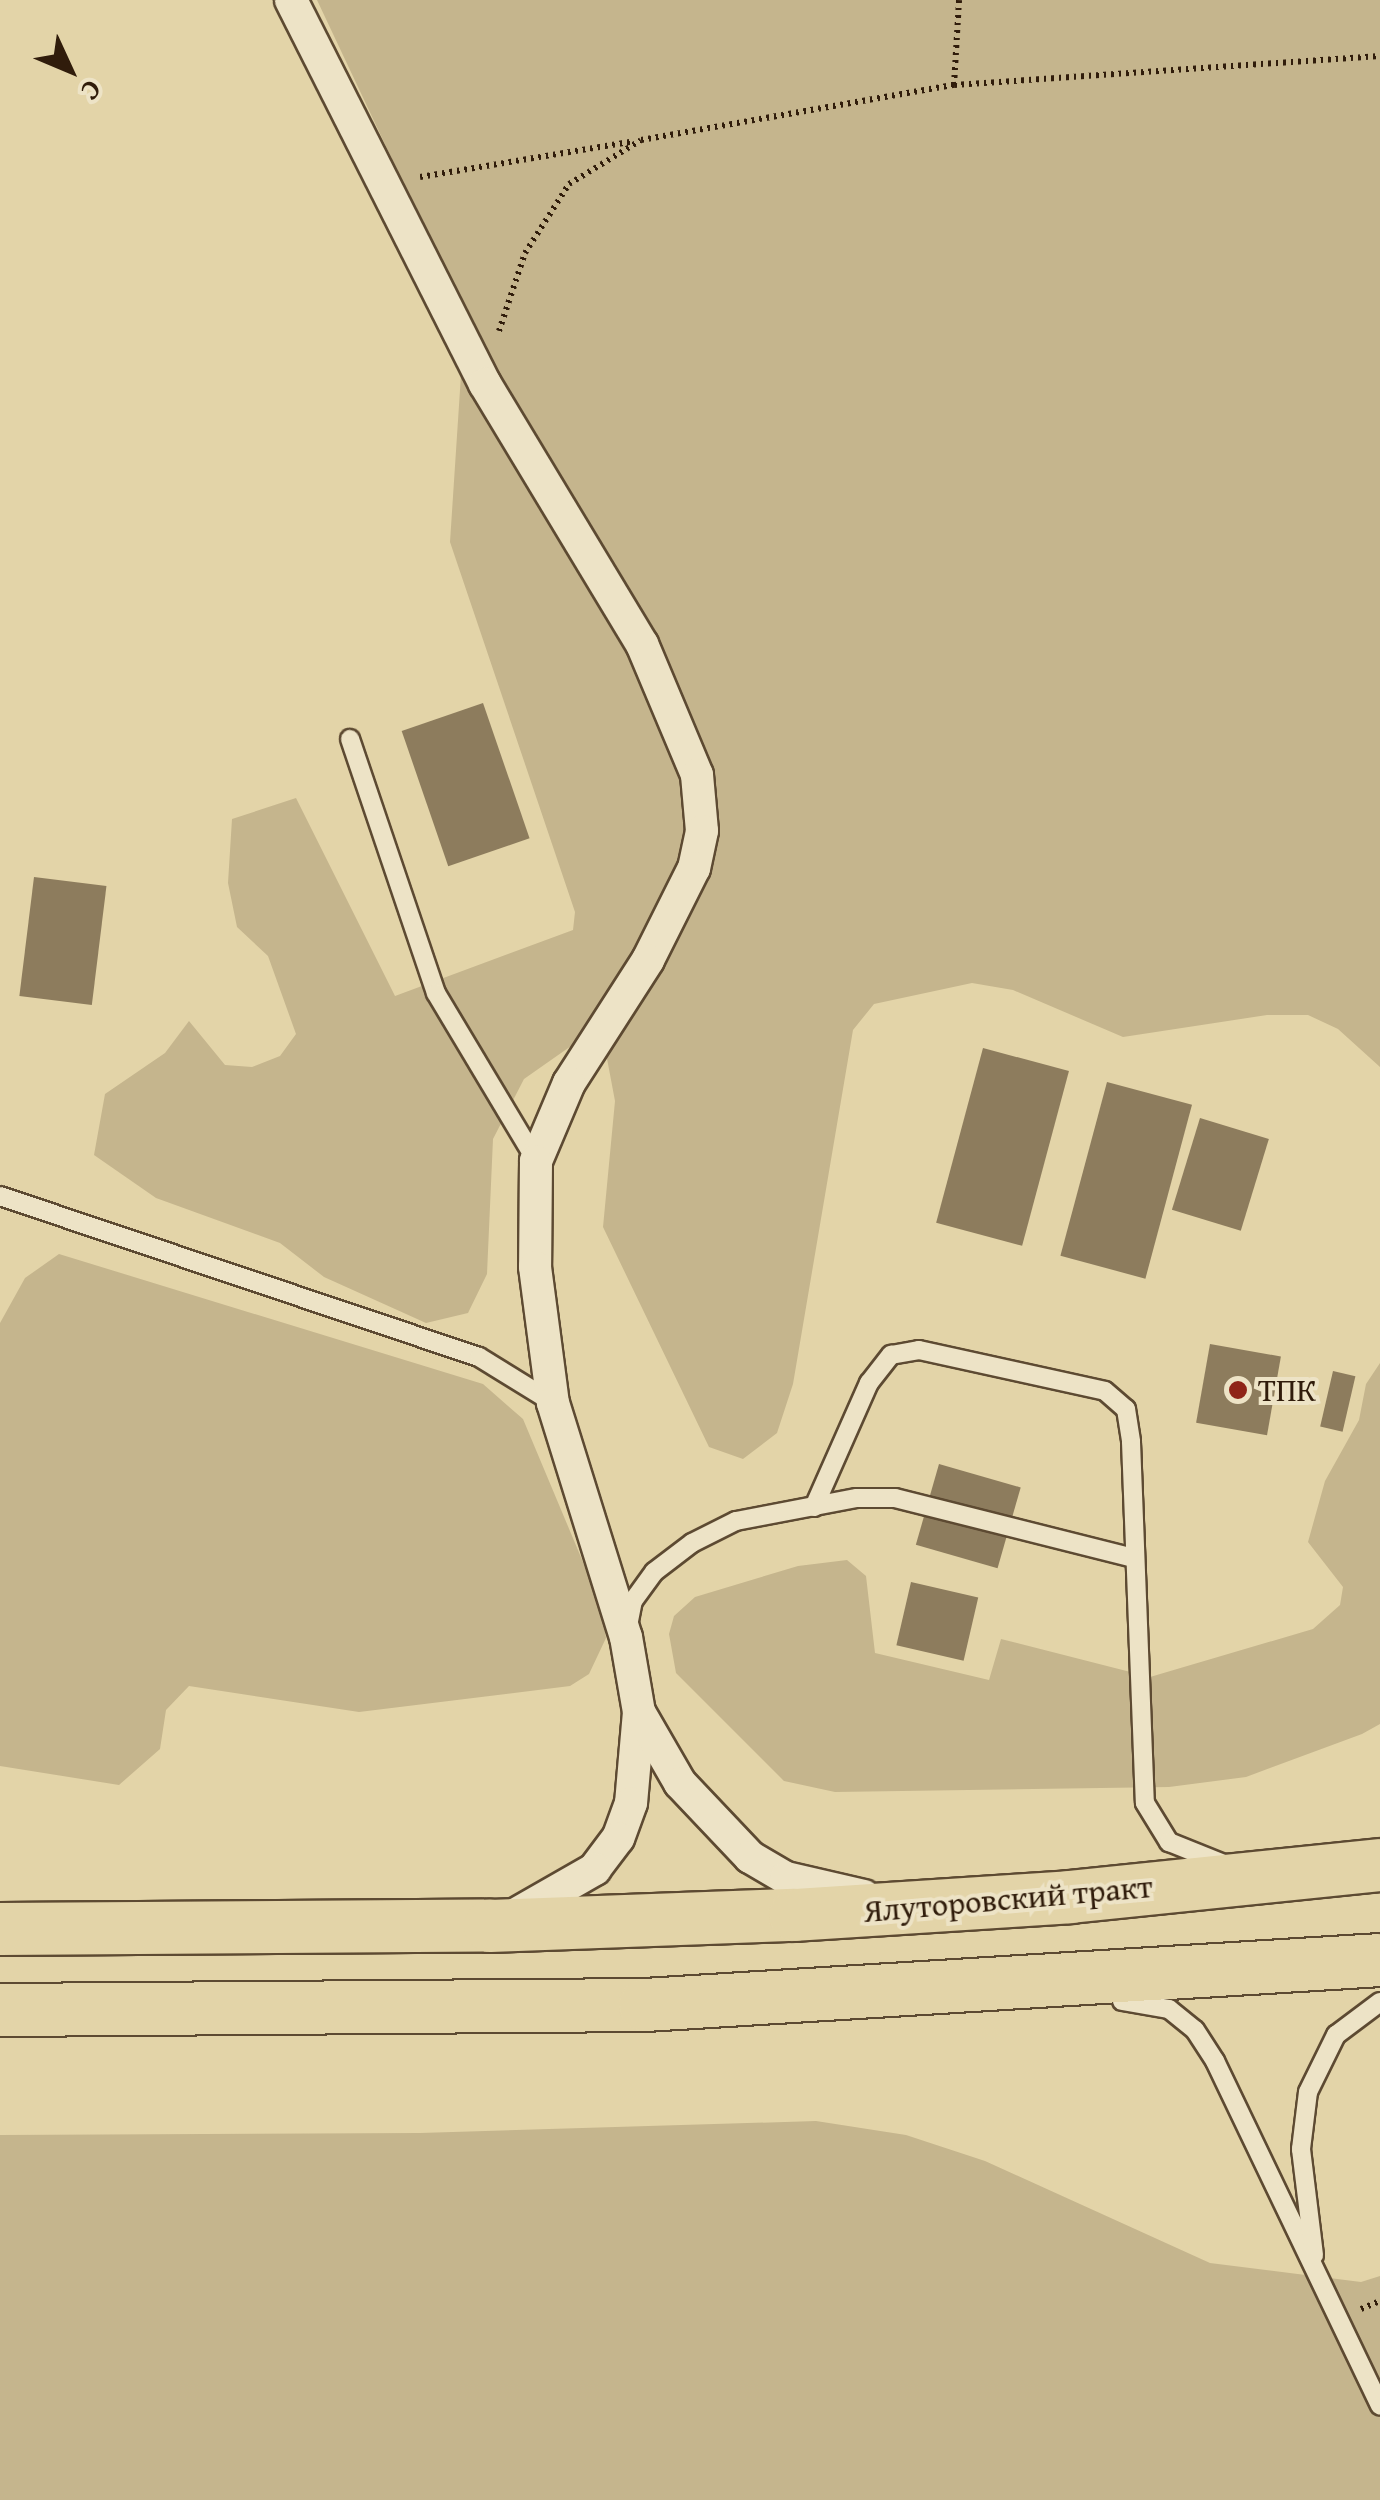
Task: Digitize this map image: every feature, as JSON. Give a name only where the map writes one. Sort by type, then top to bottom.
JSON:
[{"type":"main road","points":[[1286,1874],[1380,1845]]},
{"type":"main road","name":"Ялуторовский тракт","points":[[0,1929],[490,1926],[636,1920],[925,1906],[1380,1864]]},
{"type":"main road","points":[[0,2010],[646,2005],[1380,1964]]},
{"type":"street","points":[[292,0],[380,184],[485,384],[642,644],[697,775],[702,831],[673,915],[569,1082],[536,1160],[535,1267],[553,1402],[626,1636],[639,1712],[631,1803],[618,1838],[594,1868],[563,1892],[490,1926]]},
{"type":"street","points":[[639,1712],[680,1783],[750,1857],[786,1878],[925,1906]]},
{"type":"lane","points":[[350,739],[436,993],[536,1160]]},
{"type":"lane","points":[[0,1196],[479,1357],[553,1402]]},
{"type":"lane","points":[[814,1506],[869,1383],[891,1355],[918,1350],[1105,1390],[1126,1409],[1150,1818],[1180,1849],[1286,1874]]},
{"type":"lane","points":[[626,1636],[634,1600],[654,1572],[692,1543],[736,1521],[814,1506],[895,1498],[1132,1558]]},
{"type":"lane","points":[[1091,2003],[1145,2001],[1195,2030],[1380,2405]]},
{"type":"lane","points":[[1316,2275],[1301,2149],[1308,2092],[1336,2035],[1380,2002]]},
{"type":"lane","points":[[646,2005],[836,2014]]},
{"type":"path","points":[[954,84],[959,0]]},
{"type":"path","points":[[380,184],[954,84],[1380,56]]},
{"type":"path","points":[[485,384],[525,253],[569,184],[640,140]]},
{"type":"shaded area","points":[[317,0],[1380,0],[1380,1067],[1338,1029],[1308,1015],[1267,1015],[1123,1037],[1013,990],[972,983],[874,1004],[853,1030],[793,1384],[777,1433],[743,1459],[709,1447],[603,1227],[615,1101],[605,1048],[591,1032],[524,1079],[493,1139],[487,1274],[468,1313],[426,1323],[324,1277],[280,1243],[156,1198],[94,1155],[105,1094],[165,1053],[189,1021],[225,1065],[252,1067],[280,1056],[296,1034],[268,956],[237,927],[228,883],[232,819],[296,798],[395,996],[573,930],[575,912],[450,542],[465,314]]},
{"type":"shaded area","points":[[59,1254],[483,1384],[523,1419],[601,1605],[606,1638],[589,1674],[570,1686],[359,1712],[189,1686],[166,1710],[160,1749],[119,1785],[0,1766],[0,1323],[25,1278]]},
{"type":"shaded area","points":[[1380,1363],[1380,1724],[1362,1734],[1246,1777],[1169,1787],[835,1792],[784,1781],[676,1673],[669,1634],[674,1616],[695,1597],[798,1566],[847,1560],[866,1576],[875,1653],[989,1680],[1001,1639],[1150,1677],[1313,1629],[1340,1605],[1343,1587],[1308,1542],[1325,1481],[1359,1420],[1366,1384]]},
{"type":"shaded area","points":[[816,2121],[906,2135],[985,2161],[1210,2263],[1361,2282],[1380,2276],[1380,2500],[0,2500],[0,2135],[420,2133]]},
{"type":"building","points":[[483,703],[530,838],[448,866],[402,731]]},
{"type":"building","points":[[34,877],[106,886],[92,1005],[19,996]]},
{"type":"building","points":[[983,1048],[1069,1071],[1022,1246],[936,1223]]},
{"type":"building","points":[[1107,1082],[1192,1105],[1145,1279],[1060,1256]]},
{"type":"building","points":[[1200,1118],[1269,1139],[1241,1231],[1172,1210]]},
{"type":"building","name":"ТПК","points":[[1210,1344],[1281,1357],[1267,1435],[1196,1423]]},
{"type":"building","points":[[1333,1371],[1355,1376],[1343,1432],[1320,1427]]},
{"type":"building","points":[[939,1464],[1021,1487],[998,1568],[916,1545]]},
{"type":"building","points":[[911,1582],[978,1598],[964,1661],[896,1645]]},
{"type":"place","name":"ТПК","points":[[1238,1390]]}]
